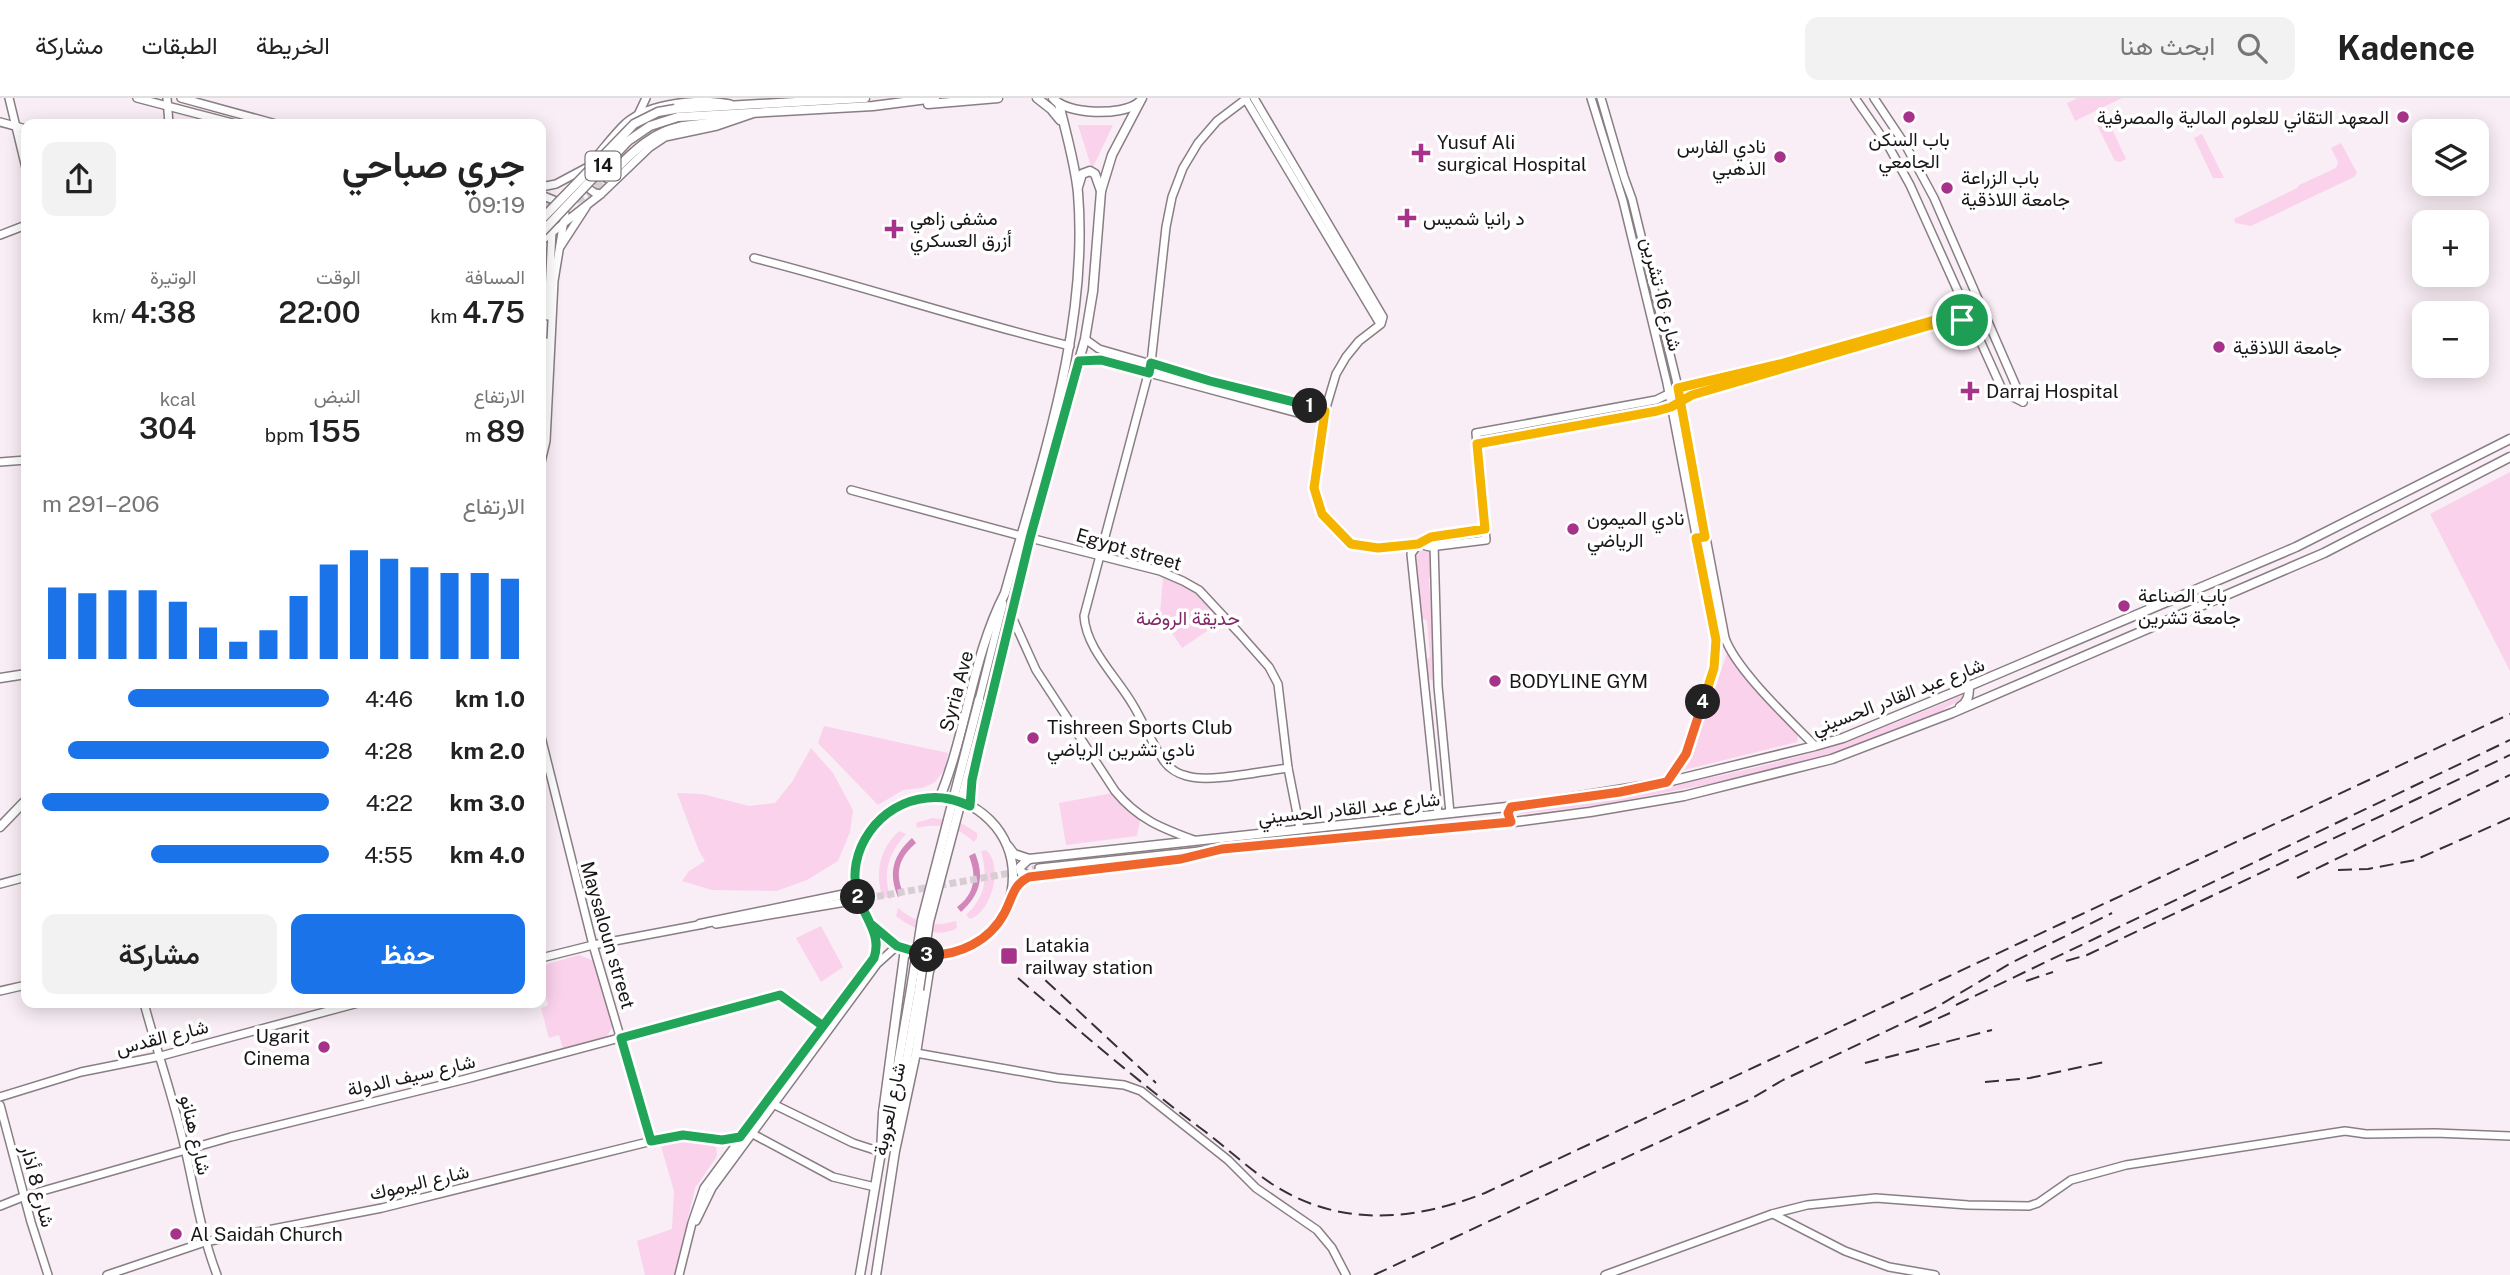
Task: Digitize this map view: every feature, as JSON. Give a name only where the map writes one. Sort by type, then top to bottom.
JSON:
[{"type":"main road","name":"14","points":[[546,210],[634,124],[658,112],[736,110],[865,98]]},
{"type":"main road","name":"14","points":[[736,110],[756,113],[873,106],[934,98]]},
{"type":"main road","points":[[873,106],[998,98]]},
{"type":"main road","points":[[1037,98],[1051,109],[1065,129]]},
{"type":"main road","points":[[1053,100],[1072,109],[1110,112],[1131,108],[1141,99]]},
{"type":"main road","points":[[1025,537],[1085,339],[1093,291],[1101,191],[1112,155],[1141,99]]},
{"type":"main road","points":[[970,806],[972,780],[1018,591],[1025,537],[1070,346],[1080,228],[1077,190],[1065,129],[1053,100]]},
{"type":"main road","points":[[607,178],[654,135],[683,126],[722,121],[736,110]]},
{"type":"main road","name":"14","points":[[546,228],[628,141],[650,126],[677,113]]},
{"type":"main road","points":[[1077,190],[1082,174],[1090,171],[1095,174],[1101,191]]},
{"type":"main road","name":"شارع عبد القادر الحسيني","points":[[1029,859],[1511,807],[1620,792],[1815,746],[1843,738],[1969,686],[2296,547],[2510,439]]},
{"type":"main road","name":"شارع عبد القادر الحسيني","points":[[1029,877],[1181,859],[1222,849],[1491,825],[1638,804],[1832,760],[1952,713],[2325,553],[2510,457]]},
{"type":"main road","name":"Syria Ave","points":[[940,797],[956,754],[986,636],[1025,537]]},
{"type":"main road","points":[[0,678],[21,675]]},
{"type":"main road","points":[[1952,713],[1965,704],[1969,696],[1969,686]]},
{"type":"main road","points":[[881,1153],[929,922],[983,701]]},
{"type":"main road","points":[[700,924],[846,894],[856,898],[872,925],[901,948],[942,955],[973,945],[990,932],[1003,915],[1017,884],[1029,877],[1021,872],[1020,867],[1029,859],[1014,854],[993,822],[970,806],[940,797],[920,799],[900,805],[883,816],[869,832],[859,850],[855,870],[856,891],[860,903]]},
{"type":"main road","points":[[0,827],[21,805]]},
{"type":"main road","points":[[1511,807],[1508,813],[1511,822]]},
{"type":"main road","points":[[1489,809],[1493,816],[1491,825]]},
{"type":"main road","points":[[1008,846],[1013,870],[1011,895]]},
{"type":"main road","name":"شارع العروبة","points":[[860,1275],[881,1153],[901,948]]},
{"type":"main road","name":"شارع العروبة","points":[[876,1275],[895,1151],[916,1054],[929,971],[932,963],[942,955]]},
{"type":"main road","points":[[895,1151],[897,1115],[915,990]]},
{"type":"street","points":[[9,98],[21,126]]},
{"type":"street","points":[[137,98],[169,103],[220,119]]},
{"type":"street","points":[[169,103],[173,98]]},
{"type":"street","points":[[181,98],[258,119]]},
{"type":"street","points":[[638,116],[646,98]]},
{"type":"street","points":[[1288,768],[1202,779],[1184,775],[1164,761],[1085,626],[1085,606],[1149,373],[1167,217],[1175,187],[1198,143],[1217,121],[1245,98],[1380,324]]},
{"type":"street","points":[[1254,98],[1382,313],[1383,321],[1359,341],[1336,374],[1325,411],[1314,488],[1322,514],[1351,544],[1378,548],[1418,544],[1433,547],[1486,540],[1476,433],[1656,400],[1678,388],[1780,364],[1945,317],[1955,310],[1960,299]]},
{"type":"street","name":"شارع 16 تشرين","points":[[1591,98],[1623,201],[1669,393],[1716,640],[1716,654],[1695,729],[1686,754],[1667,782]]},
{"type":"street","name":"شارع 16 تشرين","points":[[1601,98],[1635,209],[1678,388],[1729,649],[1815,746]]},
{"type":"street","points":[[1855,98],[1900,165],[2001,387],[2009,395],[2023,402],[1916,163],[1874,98]]},
{"type":"street","points":[[546,210],[627,123],[651,109],[717,102],[736,110]]},
{"type":"street","points":[[546,236],[601,194],[650,147],[665,137],[717,126],[756,113]]},
{"type":"street","points":[[0,122],[21,128]]},
{"type":"street","points":[[586,168],[585,186],[589,191],[601,194]]},
{"type":"street","points":[[546,186],[556,184],[586,168]]},
{"type":"street","points":[[546,196],[556,199],[564,207],[558,250],[546,444]]},
{"type":"street","points":[[558,250],[587,205]]},
{"type":"street","points":[[546,218],[550,220],[552,231],[546,334]]},
{"type":"street","points":[[0,235],[21,227]]},
{"type":"street","points":[[1932,233],[1947,228]]},
{"type":"street","points":[[754,258],[1070,346]]},
{"type":"street","points":[[546,264],[549,267]]},
{"type":"street","points":[[1477,444],[1606,422],[1671,407],[1692,395],[1948,320],[1970,321]]},
{"type":"street","points":[[1085,339],[1098,349],[1325,411]]},
{"type":"street","points":[[1079,361],[1101,360],[1324,420]]},
{"type":"street","points":[[1600,410],[1606,422]]},
{"type":"street","points":[[0,462],[21,460]]},
{"type":"street","name":"Egypt street","points":[[851,490],[1160,572],[1195,586],[1269,667],[1276,679],[1288,768],[1300,829]]},
{"type":"street","points":[[1438,814],[1411,554],[1418,544],[1434,536],[1485,529]]},
{"type":"street","points":[[1434,536],[1440,709],[1450,813]]},
{"type":"street","points":[[1696,538],[1705,537]]},
{"type":"street","points":[[983,701],[1018,591]]},
{"type":"street","points":[[983,701],[1005,593]]},
{"type":"street","points":[[1012,617],[1036,670],[1115,791],[1129,808],[1156,825],[1194,841]]},
{"type":"street","name":"Maysaloun street","points":[[546,757],[593,945],[651,1141]]},
{"type":"street","points":[[1039,868],[1222,849]]},
{"type":"street","points":[[0,884],[21,878]]},
{"type":"street","points":[[546,957],[700,924],[736,922],[846,902]]},
{"type":"street","points":[[679,1275],[704,1188],[874,958],[877,944],[872,925]]},
{"type":"street","points":[[689,1233],[712,1188],[751,1133],[877,964],[901,948]]},
{"type":"street","points":[[0,991],[21,986]]},
{"type":"street","name":"شارع سيف الدولة","points":[[0,1206],[25,1196],[186,1150],[780,995],[823,1026]]},
{"type":"street","name":"شارع هنانو","points":[[146,1008],[186,1150],[205,1242],[216,1275]]},
{"type":"street","name":"شارع القدس","points":[[0,1097],[81,1072],[161,1056],[336,1008]]},
{"type":"street","points":[[916,1054],[1057,1078],[1124,1085],[1141,1091],[1228,1160],[1256,1188],[1317,1230],[1335,1254],[1346,1275]]},
{"type":"street","points":[[773,1104],[853,1143],[881,1153]]},
{"type":"street","name":"شارع 8 أذار","points":[[0,1105],[48,1275]]},
{"type":"street","points":[[1605,1275],[1772,1214],[1807,1205],[1876,1198],[1968,1205],[2029,1206],[2038,1203],[2071,1180],[2126,1165],[2345,1131],[2366,1134],[2510,1136]]},
{"type":"street","points":[[751,1133],[833,1177],[875,1187]]},
{"type":"street","name":"شارع اليرموك","points":[[107,1275],[205,1242],[382,1208],[651,1141],[683,1135],[722,1140],[740,1137]]},
{"type":"street","points":[[1772,1214],[1844,1251],[1889,1267],[1935,1275]]},
{"type":"green space","points":[[2078,98],[2122,98],[2075,121],[2067,103]]},
{"type":"green space","points":[[2106,116],[2126,159],[2120,162],[2115,161],[2095,121]]},
{"type":"green space","points":[[1078,125],[1113,125],[1092,169]]},
{"type":"green space","points":[[2202,134],[2224,178],[2213,178],[2194,138]]},
{"type":"green space","points":[[2341,143],[2357,173],[2354,177],[2251,226],[2235,223],[2234,219],[2336,168],[2338,162],[2331,148]]},
{"type":"green space","points":[[2510,472],[2510,671],[2430,514]]},
{"type":"green space","points":[[1418,551],[1429,551],[1432,554],[1433,576],[1429,578],[1431,604],[1435,607],[1435,681],[1428,679],[1426,660],[1430,657],[1427,621],[1422,618],[1415,556]]},
{"type":"green space","name":"حديقة الروضة","points":[[1163,578],[1190,588],[1222,621],[1182,648],[1160,615]]},
{"type":"green space","points":[[1727,653],[1798,736],[1797,742],[1684,770],[1694,752]]},
{"type":"green space","points":[[1963,695],[1965,698],[1942,711],[1830,755],[1750,776],[1601,805],[1519,814],[1787,760],[1859,737]]},
{"type":"green space","points":[[824,726],[948,753],[945,769],[934,783],[922,788],[903,790],[878,805],[818,743]]},
{"type":"green space","points":[[811,748],[833,773],[853,810],[850,832],[838,861],[807,880],[776,891],[712,890],[682,881],[689,871],[705,861],[677,793],[702,794],[749,806],[775,803],[792,782]]},
{"type":"green space","points":[[1118,792],[1140,821],[1137,836],[1066,845],[1059,803]]},
{"type":"green space","points":[[932,818],[958,821],[977,833],[977,838],[974,842],[961,832],[947,827],[917,828],[916,823]]},
{"type":"green space","points":[[899,831],[906,834],[888,864],[887,881],[891,899],[882,896],[879,869],[887,845]]},
{"type":"green space","points":[[986,850],[994,866],[993,888],[984,907],[978,915],[970,919],[966,915],[978,901],[984,886],[981,851]]},
{"type":"green space","points":[[898,908],[925,923],[956,921],[957,928],[942,933],[925,931],[896,916]]},
{"type":"green space","points":[[821,926],[843,967],[821,982],[796,938]]},
{"type":"green space","points":[[579,955],[594,961],[613,1026],[607,1036],[563,1049],[559,1035],[549,1038],[541,1008],[548,1005],[546,965]]},
{"type":"green space","points":[[682,1141],[698,1141],[716,1147],[717,1156],[695,1188],[675,1275],[645,1275],[637,1241],[672,1229],[674,1191],[661,1146]]},
{"type":"shaded area","points":[[912,838],[916,843],[900,866],[899,880],[904,894],[898,897],[893,880],[894,865],[900,851]]},
{"type":"shaded area","points":[[975,853],[980,870],[979,885],[973,899],[961,912],[957,907],[968,896],[973,884],[969,856]]},
{"type":"tunnel","points":[[546,204],[561,205],[577,200],[607,178]]},
{"type":"tunnel","points":[[846,902],[1039,868]]},
{"type":"railway","points":[[1018,978],[1152,1091],[1254,1171],[1288,1194],[1343,1212],[1399,1215],[1428,1210],[1485,1193],[2510,714]]},
{"type":"railway","points":[[1956,1005],[2510,740]]},
{"type":"railway","points":[[2066,961],[2087,955],[2510,755]]},
{"type":"railway","points":[[2297,878],[2510,775]]},
{"type":"railway","points":[[2338,870],[2368,869],[2415,860],[2510,818]]},
{"type":"railway","points":[[1374,1275],[1749,1100],[1783,1080],[1933,1009],[2011,963],[2112,913]]},
{"type":"railway","points":[[1030,966],[1156,1083]]},
{"type":"railway","points":[[2026,981],[2053,972]]},
{"type":"railway","points":[[1919,1027],[1950,1013]]},
{"type":"railway","points":[[1865,1063],[1992,1030]]},
{"type":"railway","points":[[1985,1082],[2030,1078],[2104,1062]]},
{"type":"place","name":"باب السكن الجامعي","points":[[1909,117]]},
{"type":"place","name":"المعهد التقاني للعلوم المالية والمصرفية","points":[[2403,117]]},
{"type":"place","name":"Yusuf Ali surgical Hospital","points":[[1421,153]]},
{"type":"place","name":"نادي الفارس الذهبي","points":[[1780,157]]},
{"type":"place","name":"باب الزراعة جامعة اللاذقية","points":[[1947,188]]},
{"type":"place","name":"د رانيا شميس","points":[[1407,218]]},
{"type":"place","name":"مشفى زاهي أزرق العسكري","points":[[894,229]]},
{"type":"place","name":"جامعة اللاذقية","points":[[2219,347]]},
{"type":"place","name":"Darraj Hospital","points":[[1970,391]]},
{"type":"place","name":"نادي الميمون الرياضي","points":[[1573,529]]},
{"type":"place","name":"باب الصناعة جامعة تشرين","points":[[2124,606]]},
{"type":"place","name":"BODYLINE GYM","points":[[1495,681]]},
{"type":"place","name":"Tishreen Sports Club نادي تشرين الرياضي","points":[[1033,738]]},
{"type":"place","name":"Latakia railway station","points":[[1009,956]]},
{"type":"place","name":"Ugarit Cinema","points":[[324,1047]]},
{"type":"place","name":"Al Saidah Church","points":[[176,1234]]},
{"type":"route","points":[[1962,320],[1948,320],[1692,395],[1680,401],[1676,405],[1657,411],[1477,444],[1485,529],[1431,537],[1418,544],[1378,548],[1351,544],[1322,514],[1314,488],[1325,411],[1151,363],[1149,373],[1101,360],[1079,361],[1030,538],[972,780],[970,806],[940,797],[910,801],[883,816],[869,832],[859,850],[855,881],[860,903],[872,925],[875,934],[877,944],[874,958],[740,1137],[722,1140],[683,1135],[651,1141],[621,1038],[780,995],[823,1026],[874,958],[876,951],[877,944],[872,925],[901,948],[917,953],[942,955],[973,945],[990,932],[1003,915],[1013,889],[1029,877],[1181,859],[1222,849],[1491,825],[1511,822],[1508,818],[1511,807],[1620,792],[1667,782],[1686,754],[1714,668],[1716,654],[1716,640],[1696,538],[1705,537],[1682,414],[1680,401],[1679,396],[1678,388],[1818,354],[1945,317],[1955,310],[1960,299],[1970,321],[1962,320]]}]
